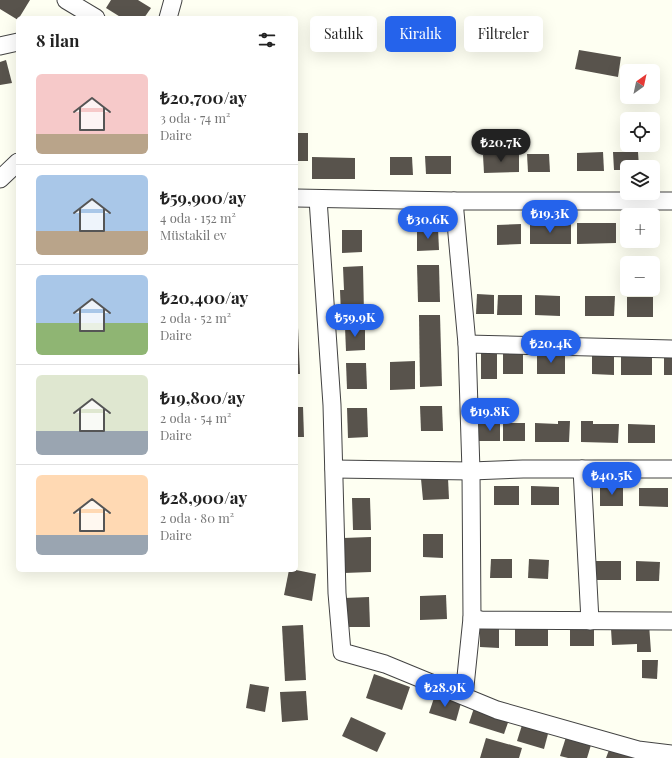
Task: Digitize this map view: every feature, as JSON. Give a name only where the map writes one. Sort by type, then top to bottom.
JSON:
[{"type":"street","points":[[66,0],[90,16]]},
{"type":"street","points":[[169,16],[173,0]]},
{"type":"street","points":[[0,46],[16,42]]},
{"type":"street","points":[[0,179],[16,164]]},
{"type":"street","points":[[298,198],[454,201],[672,201]]},
{"type":"street","points":[[318,199],[332,406],[337,593],[342,652],[385,664],[497,710],[638,750],[672,754]]},
{"type":"street","points":[[454,201],[467,344],[471,471],[472,618],[464,696]]},
{"type":"street","points":[[467,344],[672,349]]},
{"type":"street","points":[[334,469],[471,471],[523,469],[672,469]]},
{"type":"street","points":[[582,469],[590,621]]},
{"type":"street","points":[[472,618],[481,620],[672,622]]},
{"type":"building","points":[[0,0],[30,0],[20,16],[16,16],[16,19],[0,9]]},
{"type":"building","points":[[111,0],[138,0],[151,8],[145,16],[119,16],[106,8]]},
{"type":"building","points":[[579,50],[621,57],[618,77],[575,69]]},
{"type":"building","points":[[6,60],[12,83],[0,85],[0,62]]},
{"type":"building","points":[[298,133],[308,133],[308,161],[298,161]]},
{"type":"building","points":[[603,152],[604,171],[577,171],[577,153]]},
{"type":"building","points":[[613,152],[638,152],[639,160],[620,160],[620,170],[614,170]]},
{"type":"building","points":[[519,154],[519,172],[484,173],[483,155]]},
{"type":"building","points":[[527,154],[549,154],[550,172],[528,172]]},
{"type":"building","points":[[425,156],[451,156],[451,174],[426,174]]},
{"type":"building","points":[[312,157],[355,158],[355,179],[312,179]]},
{"type":"building","points":[[390,157],[412,157],[413,175],[390,175]]},
{"type":"building","points":[[577,223],[616,223],[616,243],[577,244]]},
{"type":"building","points":[[521,224],[521,244],[497,245],[497,225]]},
{"type":"building","points":[[530,224],[571,224],[571,244],[530,244]]},
{"type":"building","points":[[438,228],[439,250],[417,251],[417,229]]},
{"type":"building","points":[[342,230],[362,230],[362,252],[342,253]]},
{"type":"building","points":[[417,265],[439,265],[440,302],[418,302]]},
{"type":"building","points":[[363,266],[364,314],[341,315],[340,290],[344,290],[343,267]]},
{"type":"building","points":[[477,294],[494,295],[494,314],[476,314]]},
{"type":"building","points":[[498,295],[522,295],[522,315],[497,315]]},
{"type":"building","points":[[535,295],[560,296],[560,316],[535,315]]},
{"type":"building","points":[[585,296],[615,296],[614,316],[585,316]]},
{"type":"building","points":[[627,297],[653,297],[653,317],[627,317]]},
{"type":"building","points":[[419,315],[440,315],[442,386],[420,387]]},
{"type":"building","points":[[365,326],[365,350],[346,351],[345,327]]},
{"type":"building","points":[[298,327],[300,374],[298,374]]},
{"type":"building","points":[[481,349],[497,349],[497,379],[481,379]]},
{"type":"building","points":[[503,353],[523,353],[523,374],[503,374]]},
{"type":"building","points":[[537,354],[565,354],[565,374],[537,374]]},
{"type":"building","points":[[592,354],[614,354],[614,375],[592,374]]},
{"type":"building","points":[[621,354],[652,354],[652,375],[621,375]]},
{"type":"building","points":[[664,354],[672,354],[672,375],[664,375]]},
{"type":"building","points":[[415,361],[415,389],[390,390],[390,362]]},
{"type":"building","points":[[346,363],[366,363],[367,389],[347,389]]},
{"type":"building","points":[[420,406],[442,406],[443,431],[421,431]]},
{"type":"building","points":[[298,407],[303,407],[304,437],[298,437]]},
{"type":"building","points":[[347,408],[367,408],[368,437],[348,438]]},
{"type":"building","points":[[558,421],[570,421],[569,442],[535,442],[535,423],[558,424]]},
{"type":"building","points":[[581,421],[593,421],[593,424],[619,424],[618,443],[581,442]]},
{"type":"building","points":[[479,423],[500,423],[500,441],[479,441]]},
{"type":"building","points":[[503,423],[525,423],[525,441],[503,441]]},
{"type":"building","points":[[628,424],[655,425],[655,443],[628,443]]},
{"type":"building","points":[[448,478],[449,499],[423,500],[421,479]]},
{"type":"building","points":[[494,486],[519,486],[519,505],[494,505]]},
{"type":"building","points":[[531,486],[559,487],[559,505],[531,505]]},
{"type":"building","points":[[600,487],[623,487],[623,506],[600,506]]},
{"type":"building","points":[[639,488],[668,488],[668,507],[639,506]]},
{"type":"building","points":[[352,498],[370,498],[371,530],[353,530]]},
{"type":"building","points":[[423,534],[443,534],[443,558],[423,557]]},
{"type":"building","points":[[371,537],[371,572],[344,573],[343,538]]},
{"type":"building","points":[[491,559],[512,559],[512,578],[490,578]]},
{"type":"building","points":[[529,559],[549,560],[548,579],[528,578]]},
{"type":"building","points":[[594,561],[621,561],[621,580],[594,580]]},
{"type":"building","points":[[636,561],[660,562],[659,581],[636,581]]},
{"type":"building","points":[[298,570],[316,574],[312,601],[284,595],[289,572],[298,572]]},
{"type":"building","points":[[446,595],[447,619],[420,620],[420,596]]},
{"type":"building","points":[[369,597],[370,627],[344,627],[344,598]]},
{"type":"building","points":[[649,624],[651,652],[637,652],[637,644],[612,645],[611,629]]},
{"type":"building","points":[[303,625],[306,680],[285,681],[282,626]]},
{"type":"building","points":[[480,626],[499,627],[499,648],[480,647]]},
{"type":"building","points":[[515,626],[548,627],[548,646],[515,646]]},
{"type":"building","points":[[570,626],[594,627],[594,646],[570,646]]},
{"type":"building","points":[[642,660],[658,660],[657,679],[642,678]]},
{"type":"building","points":[[374,674],[410,687],[402,710],[366,698]]},
{"type":"building","points":[[250,684],[269,687],[265,712],[246,708]]},
{"type":"building","points":[[306,691],[308,720],[282,722],[280,692]]},
{"type":"building","points":[[435,695],[461,703],[456,721],[429,713]]},
{"type":"building","points":[[474,708],[511,714],[504,734],[469,723]]},
{"type":"building","points":[[351,717],[386,733],[377,752],[342,736]]},
{"type":"building","points":[[523,722],[549,730],[544,749],[517,741]]},
{"type":"building","points":[[566,737],[591,745],[587,758],[568,758],[560,756]]},
{"type":"building","points":[[486,738],[522,748],[519,758],[480,758]]},
{"type":"building","points":[[609,750],[632,757],[632,758],[606,758]]}]
